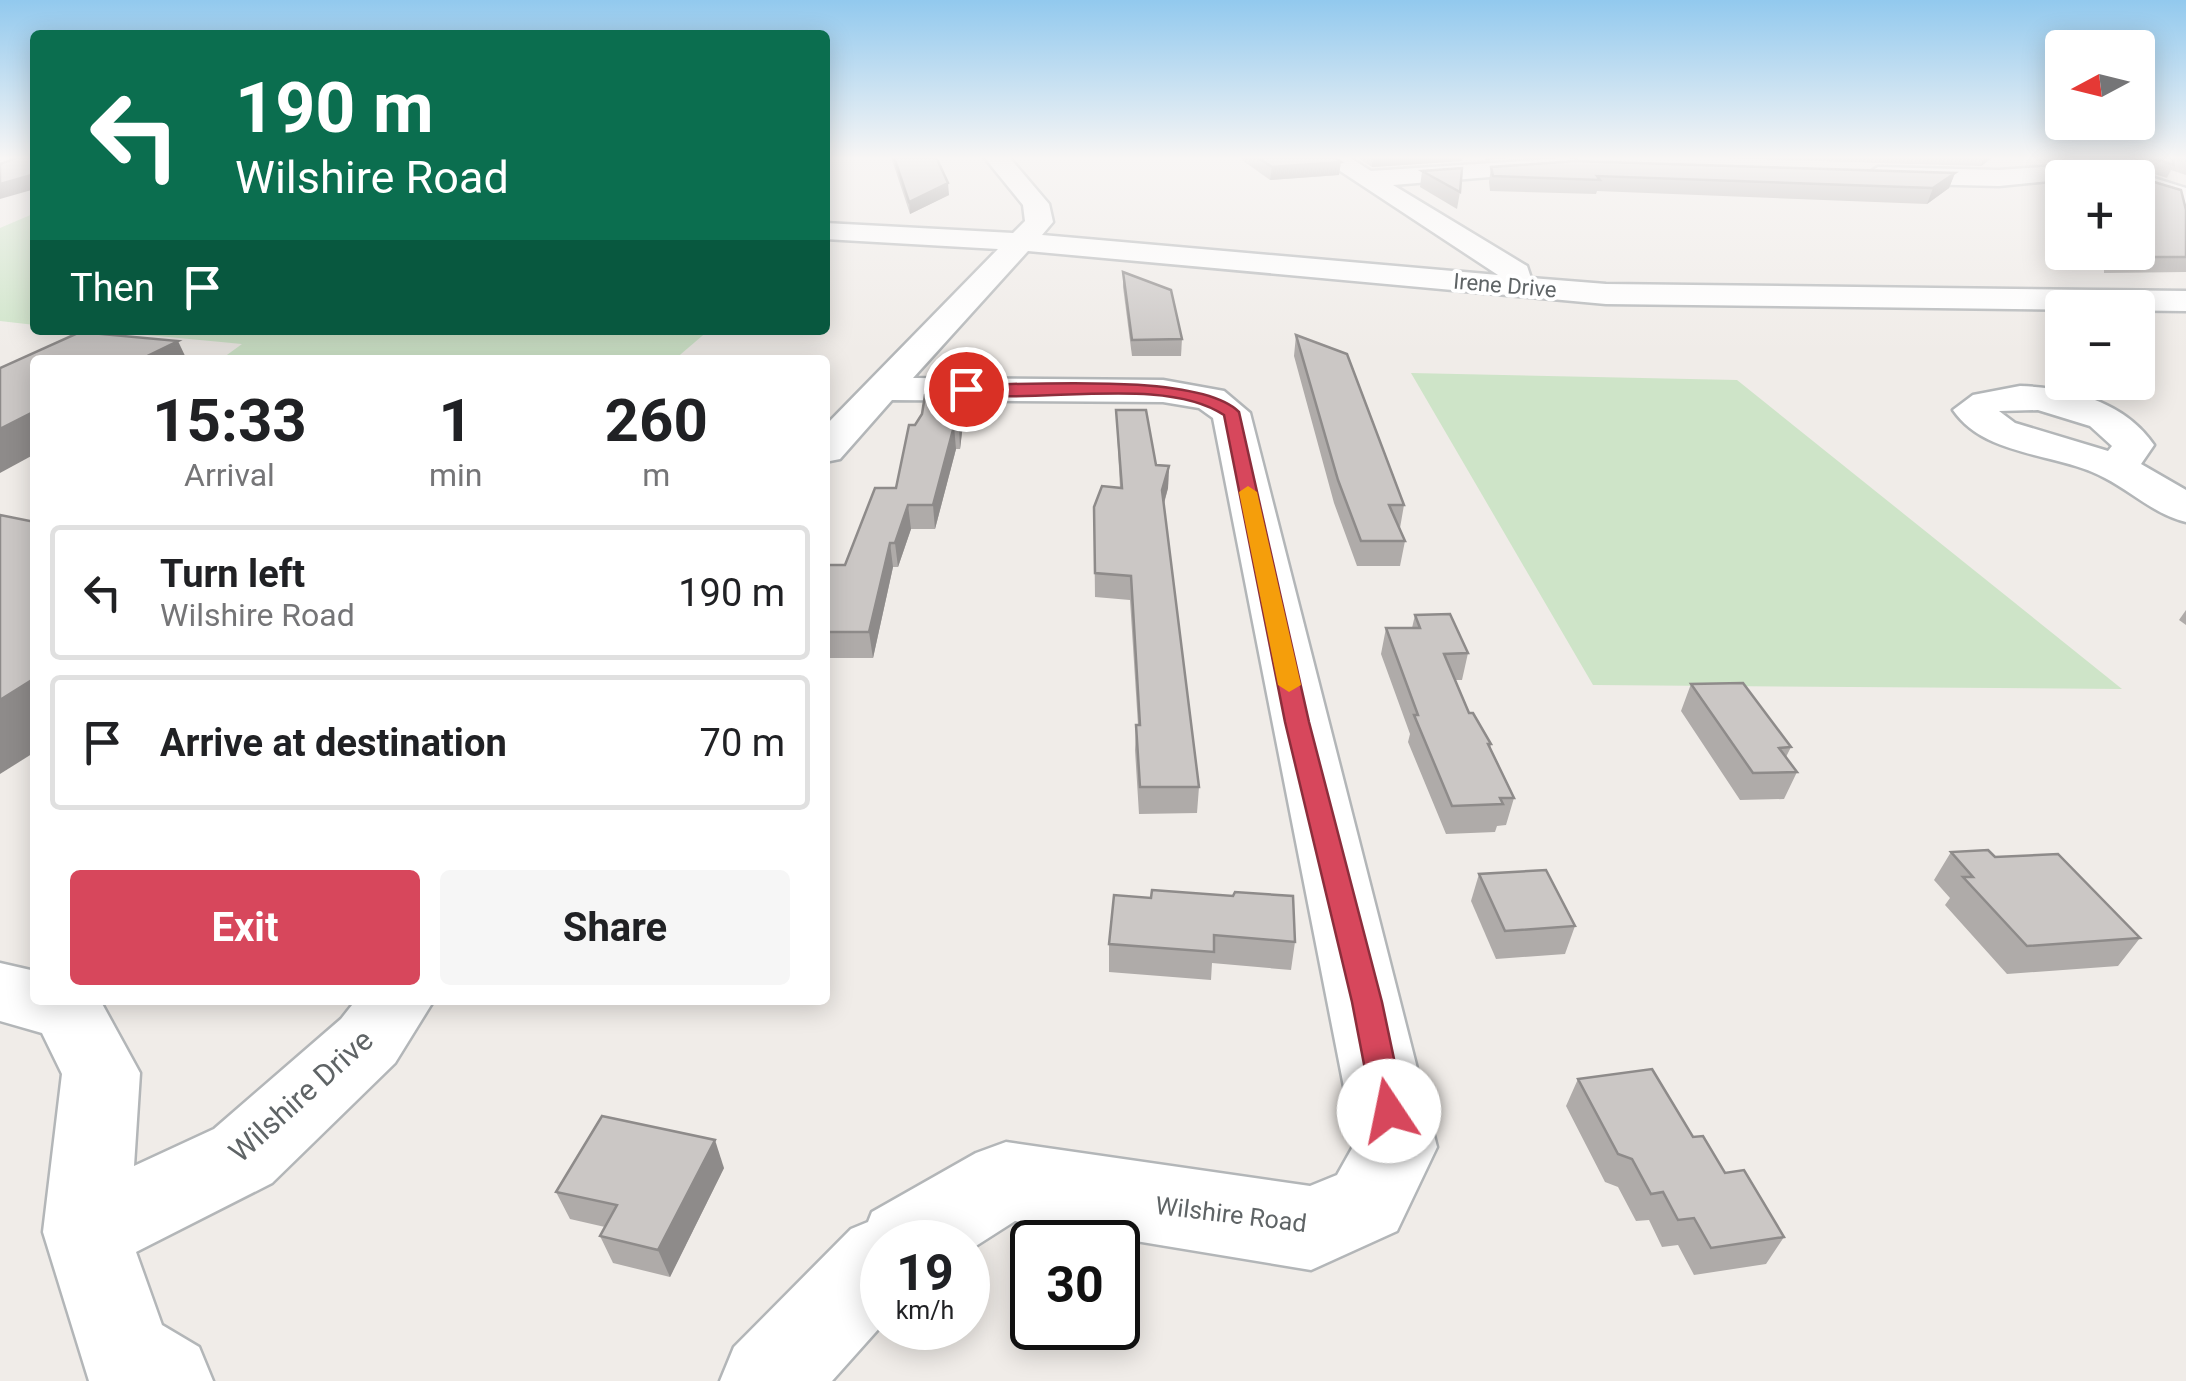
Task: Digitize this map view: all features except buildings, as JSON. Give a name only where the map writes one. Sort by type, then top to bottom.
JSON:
[{"type":"street","points":[[830,445],[1023,244],[1039,221]]},
{"type":"street","points":[[1434,221],[1516,272],[1515,286]]},
{"type":"street","name":"Irene Drive","points":[[830,231],[1606,294],[2186,301]]},
{"type":"street","name":"Wilshire Road","points":[[886,388],[1163,391],[1211,399],[1231,412],[1396,1147],[1368,1204],[1310,1228],[1006,1182],[941,1220]]},
{"type":"street","points":[[2117,467],[2186,509]]},
{"type":"street","points":[[0,992],[30,1000]]},
{"type":"street","points":[[51,1005],[67,1009],[101,1073],[86,1232],[126,1357],[165,1381]]},
{"type":"street","name":"Wilshire Drive","points":[[86,1232],[243,1156],[368,1041],[394,1005]]},
{"type":"street","points":[[768,1381],[860,1283]]},
{"type":"green space","points":[[15,221],[30,221],[30,324],[0,321],[0,228]]},
{"type":"green space","points":[[148,335],[703,335],[680,355],[227,355],[242,344]]},
{"type":"green space","points":[[1411,373],[1737,380],[2122,689],[1593,685]]},
{"type":"slow traffic","points":[[1248,492],[1289,685]]},
{"type":"route","points":[[966,389],[1163,391],[1211,399],[1231,412],[1297,722],[1367,1002],[1389,1111]]}]
